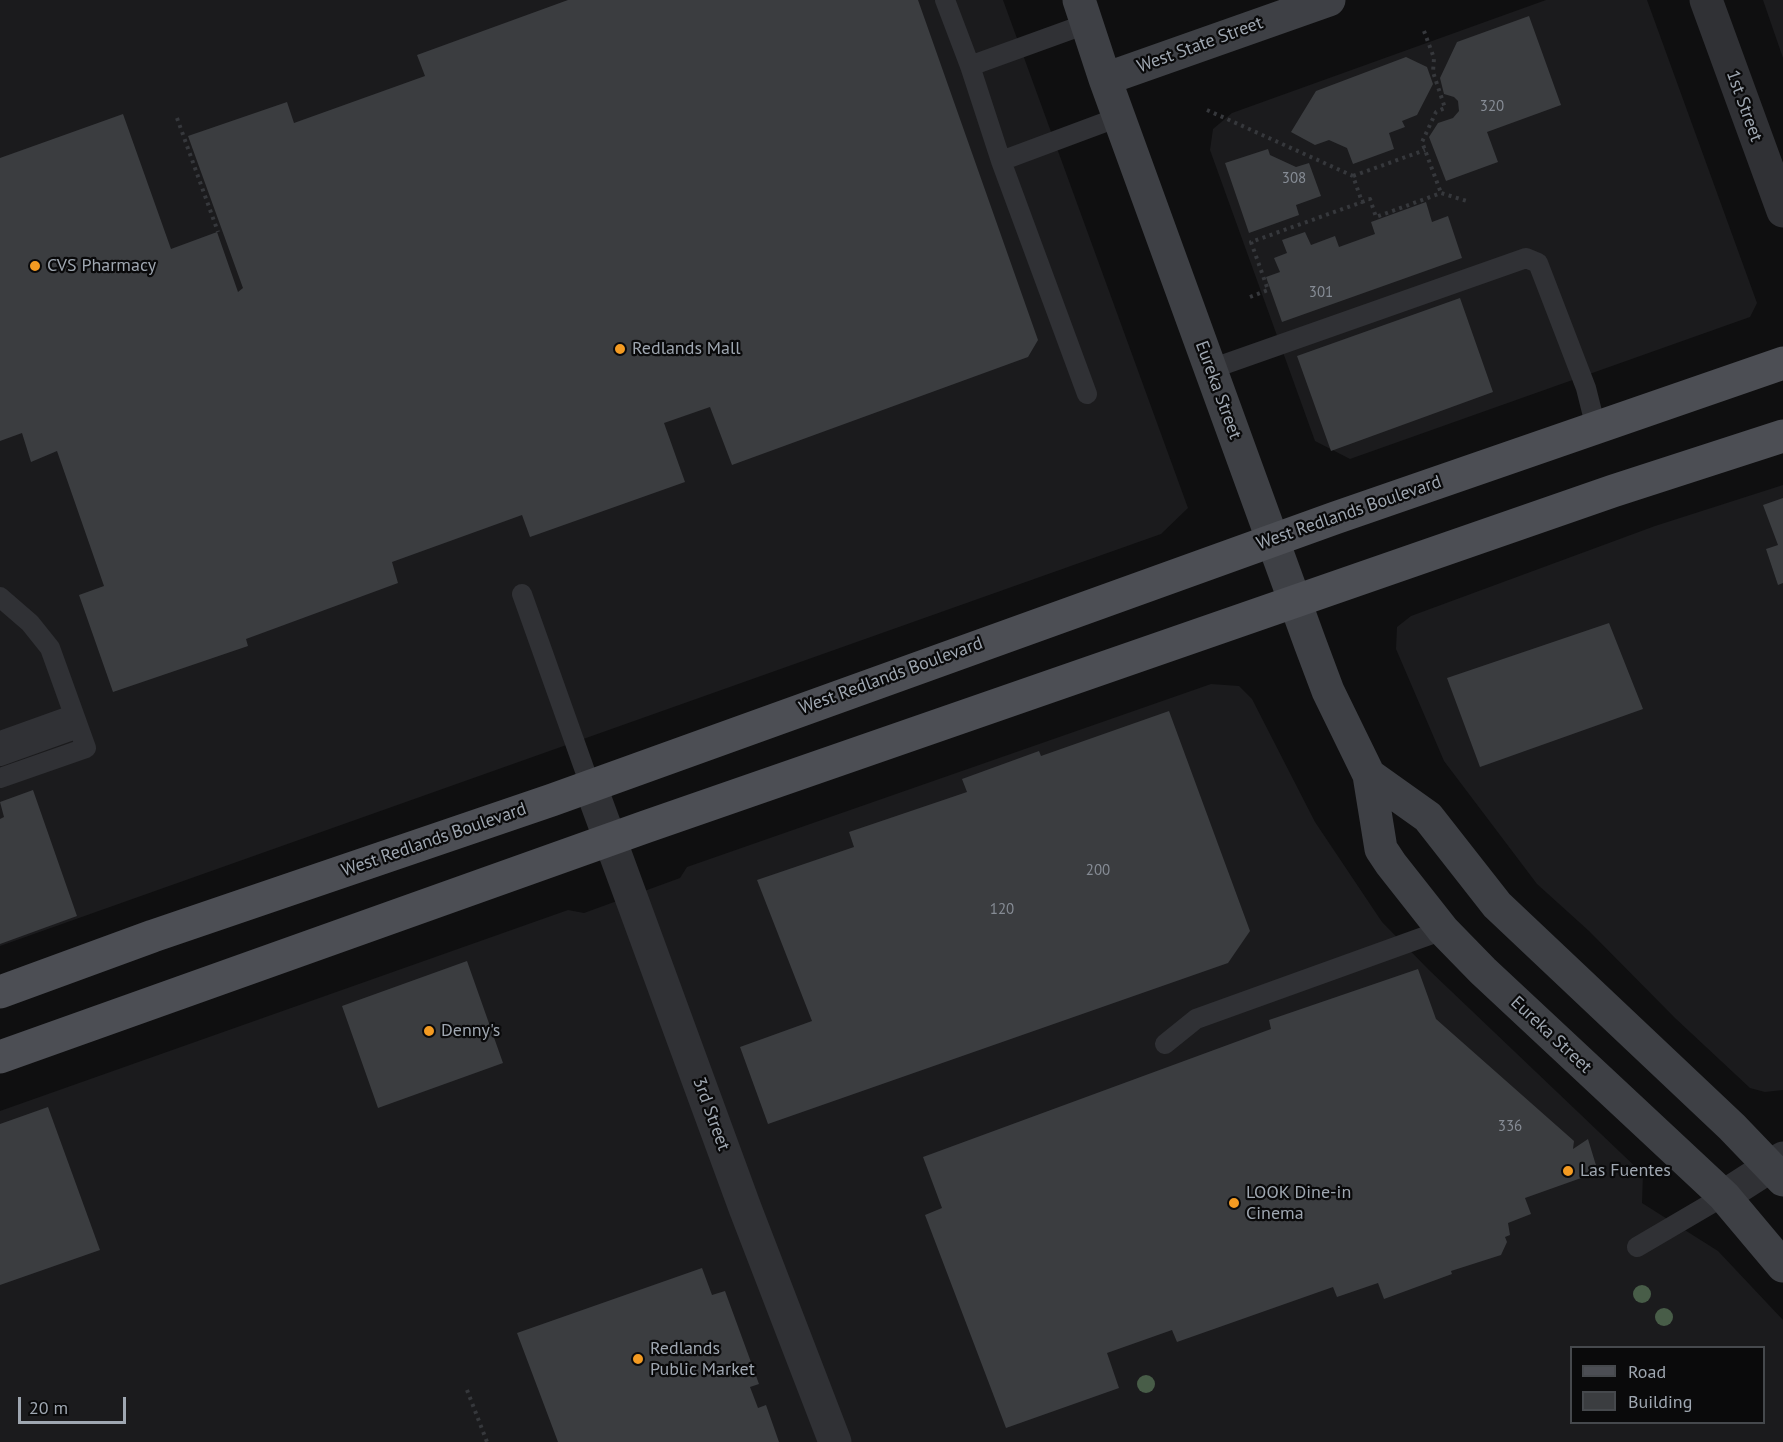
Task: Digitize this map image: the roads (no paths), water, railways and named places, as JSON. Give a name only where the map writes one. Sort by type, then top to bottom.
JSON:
[{"type":"main road","name":"West Redlands Boulevard","points":[[0,992],[153,936],[552,800],[1271,540],[1783,363]]},
{"type":"main road","points":[[0,1057],[610,840],[1294,601],[1613,490],[1783,436]]},
{"type":"street","name":"West State Street","points":[[1105,79],[1329,0]]},
{"type":"street","name":"1st Street","points":[[1706,0],[1783,211]]},
{"type":"street","name":"Eureka Street","points":[[1082,12],[1271,540],[1328,691],[1369,775],[1381,849],[1443,930],[1483,971],[1724,1196],[1783,1266]]},
{"type":"street","name":"Eureka Street","points":[[1369,775],[1428,817],[1497,905],[1732,1127],[1779,1168]]},
{"type":"street","name":"3rd Street","points":[[590,785],[745,1208],[835,1442]]},
{"type":"street","points":[[1724,1196],[1779,1168]]},
{"type":"lane","points":[[945,0],[970,66],[1001,161],[1087,394]]},
{"type":"lane","points":[[970,66],[1082,12]]},
{"type":"lane","points":[[1001,161],[1119,117]]},
{"type":"lane","points":[[1211,369],[1526,258],[1538,263],[1556,306],[1586,388],[1596,428]]},
{"type":"lane","points":[[522,594],[590,785]]},
{"type":"lane","points":[[0,597],[30,623],[50,648],[86,748],[0,778]]},
{"type":"lane","points":[[0,741],[75,722]]},
{"type":"lane","points":[[0,756],[75,722]]},
{"type":"lane","points":[[1165,1044],[1196,1019],[1443,930]]},
{"type":"lane","points":[[1637,1247],[1724,1196]]},
{"type":"place","name":"CVS Pharmacy","points":[[35,266]]},
{"type":"place","name":"Redlands Mall","points":[[620,349]]},
{"type":"place","name":"Denny's","points":[[429,1031]]},
{"type":"place","name":"Las Fuentes","points":[[1568,1171]]},
{"type":"place","name":"LOOK Dine-in Cinema","points":[[1234,1203]]},
{"type":"place","name":"Redlands Public Market","points":[[638,1359]]}]
